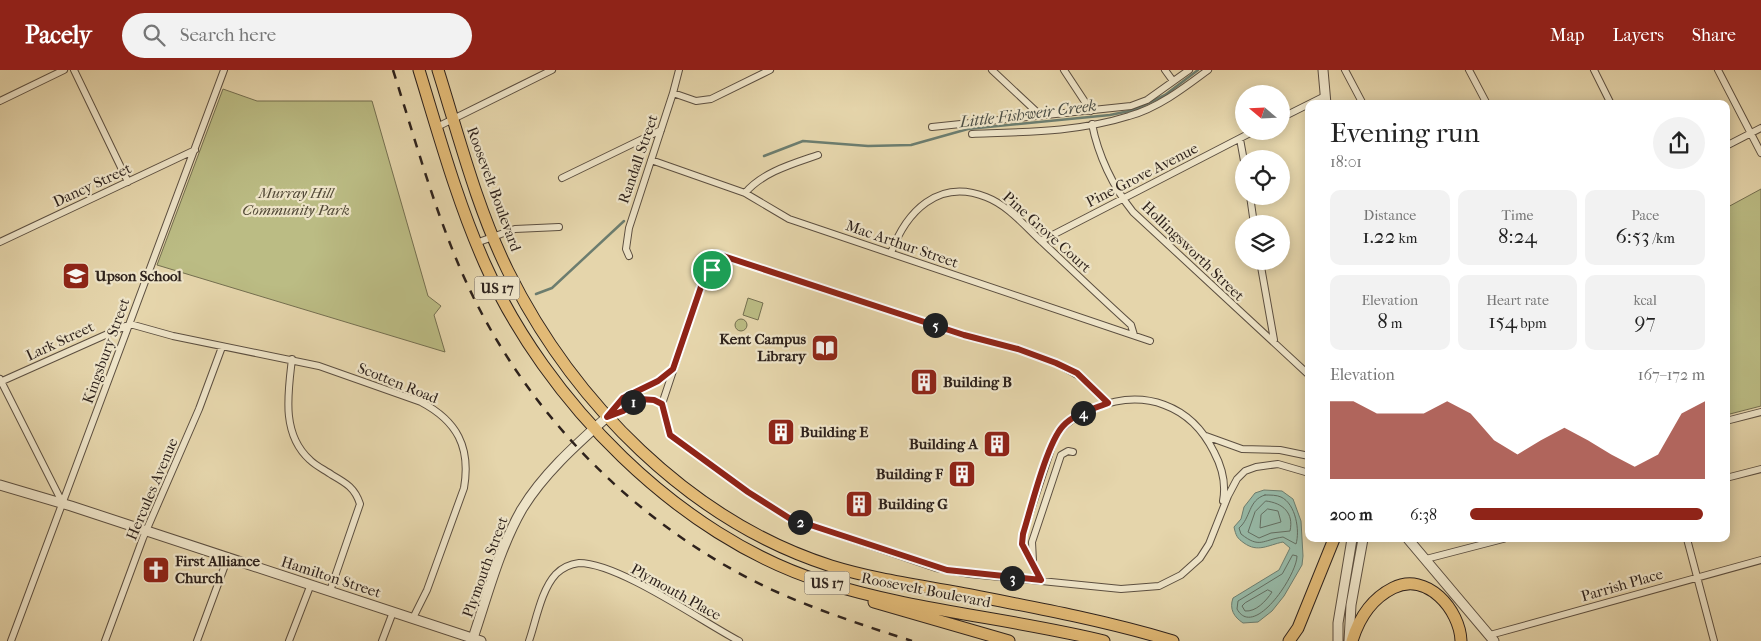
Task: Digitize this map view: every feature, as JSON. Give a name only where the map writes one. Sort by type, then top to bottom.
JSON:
[{"type":"highway","name":"Roosevelt Boulevard","points":[[419,70],[476,243],[520,332],[551,376],[594,429],[642,476],[705,523],[756,553],[823,582],[884,598],[1104,641]]},
{"type":"highway","name":"Roosevelt Boulevard","points":[[438,70],[493,237],[517,287],[548,340],[607,417],[669,475],[709,504],[767,539],[805,556],[873,577],[1050,610],[1174,641]]},
{"type":"highway","points":[[1289,641],[1298,628],[1333,542]]},
{"type":"highway","points":[[823,582],[894,608],[1009,641]]},
{"type":"highway","points":[[1350,641],[1366,609],[1379,596],[1395,586],[1414,585],[1432,591],[1446,601],[1454,612],[1460,627],[1462,641]]},
{"type":"street","points":[[0,101],[64,70]]},
{"type":"street","points":[[74,70],[128,182]]},
{"type":"street","name":"Kingsbury Street","points":[[11,641],[224,70]]},
{"type":"street","points":[[437,127],[552,70]]},
{"type":"street","name":"Randall Street","points":[[629,256],[626,249],[629,228],[674,93],[678,70]]},
{"type":"street","points":[[674,93],[696,100],[711,99],[770,70]]},
{"type":"street","points":[[992,70],[1040,115]]},
{"type":"street","points":[[1064,70],[1091,111]]},
{"type":"street","points":[[1165,70],[1174,82]]},
{"type":"street","points":[[932,127],[1130,106],[1147,100],[1189,70]]},
{"type":"street","points":[[972,134],[1044,131],[1129,116],[1156,105],[1208,70]]},
{"type":"street","points":[[1323,70],[1326,100]]},
{"type":"street","points":[[1345,70],[1361,100]]},
{"type":"street","points":[[1470,70],[1485,100]]},
{"type":"street","points":[[1594,70],[1610,100]]},
{"type":"street","points":[[1718,70],[1761,153]]},
{"type":"street","points":[[1290,114],[1305,106]]},
{"type":"street","name":"Hollingsworth Street","points":[[1092,124],[1095,140],[1123,199],[1133,212],[1249,321],[1274,340],[1305,371]]},
{"type":"street","points":[[1730,144],[1761,128]]},
{"type":"street","points":[[562,178],[661,130]]},
{"type":"street","name":"Pine Grove Avenue","points":[[1041,241],[1236,140]]},
{"type":"street","name":"Dancy Street","points":[[0,242],[195,150]]},
{"type":"street","points":[[745,193],[754,183],[765,176],[818,155]]},
{"type":"street","name":"Mac Arthur Street","points":[[651,160],[745,193],[789,219],[1150,341]]},
{"type":"street","name":"Pine Grove Court","points":[[892,254],[902,228],[919,208],[938,197],[959,192],[985,196],[997,202],[1041,241],[1131,325],[1134,335]]},
{"type":"street","points":[[476,243],[515,229],[559,227]]},
{"type":"street","points":[[1108,403],[1077,373],[1056,363],[1018,349],[964,335],[717,254],[712,270],[704,278],[662,404],[670,435],[748,492],[789,518],[947,570],[1121,589],[1159,586],[1181,575],[1200,558],[1209,544],[1237,479],[1245,471],[1256,466],[1278,464],[1305,472]]},
{"type":"street","points":[[1262,270],[1274,340]]},
{"type":"street","name":"Scotten Road","points":[[130,324],[222,346],[319,366],[421,402],[446,419],[459,436],[466,461],[464,488],[427,590],[413,618]]},
{"type":"street","name":"Lark Street","points":[[0,381],[130,324]]},
{"type":"street","name":"Hercules Avenue","points":[[104,641],[147,530],[186,441],[222,346]]},
{"type":"street","points":[[292,359],[288,409],[292,434],[302,452],[310,461],[352,487],[357,494],[360,504],[330,591]]},
{"type":"street","points":[[607,417],[623,398],[658,381],[673,369]]},
{"type":"street","points":[[0,381],[62,504]]},
{"type":"street","points":[[607,417],[623,411],[640,399],[654,400],[662,404]]},
{"type":"street","points":[[1041,580],[1022,544],[1023,534],[1055,437],[1064,425],[1074,417],[1108,403],[1141,400],[1161,403],[1184,415],[1206,436],[1218,458],[1223,480],[1224,497],[1220,515]]},
{"type":"street","points":[[1730,420],[1761,412]]},
{"type":"street","name":"Plymouth Street","points":[[476,640],[504,550],[523,508],[541,482],[607,417]]},
{"type":"street","points":[[1206,436],[1242,449],[1305,455]]},
{"type":"street","points":[[1035,568],[1031,552],[1032,542],[1061,455],[1068,451],[1074,452]]},
{"type":"street","points":[[1299,453],[1305,452]]},
{"type":"street","points":[[1730,477],[1761,469]]},
{"type":"street","name":"Hamilton Street","points":[[0,485],[147,530],[476,640]]},
{"type":"street","points":[[1338,641],[1338,623],[1352,542]]},
{"type":"street","points":[[1350,641],[1351,605],[1363,542]]},
{"type":"street","points":[[1411,542],[1492,638]]},
{"type":"street","points":[[1426,559],[1491,542]]},
{"type":"street","points":[[1688,542],[1714,641]]},
{"type":"street","points":[[196,641],[228,557]]},
{"type":"street","name":"Parrish Place","points":[[1492,638],[1761,560]]},
{"type":"street","name":"Plymouth Place","points":[[529,641],[551,580],[563,568],[581,563],[621,575],[649,588],[739,641]]},
{"type":"street","points":[[289,641],[311,584]]},
{"type":"street","points":[[382,641],[393,612]]},
{"type":"green space","name":"Murray Hill Community Park","points":[[223,89],[257,101],[372,101],[428,296],[441,306],[434,315],[445,352],[157,265]]},
{"type":"green space","points":[[1761,189],[1761,406],[1730,414],[1730,206]]},
{"type":"green space","points":[[748,298],[763,303],[758,320],[743,315]]},
{"type":"green space","points":[[739,319],[743,319],[747,325],[743,331],[739,331],[735,327],[735,323]]},
{"type":"water","points":[[1264,490],[1282,491],[1293,499],[1301,521],[1302,565],[1284,596],[1272,611],[1258,622],[1243,623],[1233,612],[1233,598],[1279,570],[1290,548],[1283,542],[1259,548],[1249,546],[1236,535],[1234,527],[1241,519],[1244,507],[1255,493]]},
{"type":"waterway","name":"Little Fishweir Creek","points":[[764,156],[803,141],[868,146],[911,145],[968,129],[1110,115],[1134,110],[1165,95],[1198,70]]},
{"type":"waterway","points":[[536,294],[552,288],[624,221]]},
{"type":"railway","points":[[393,70],[425,174],[463,275],[488,325],[517,372],[550,416],[587,458],[628,496],[671,530],[717,561],[766,587],[802,602],[856,623],[912,641]]},
{"type":"place","name":"Upson School","points":[[76,276]]},
{"type":"place","name":"Kent Campus Library","points":[[825,348]]},
{"type":"place","name":"Building B","points":[[924,382]]},
{"type":"place","name":"Building E","points":[[781,432]]},
{"type":"place","name":"Building A","points":[[997,444]]},
{"type":"place","name":"Building F","points":[[962,474]]},
{"type":"place","name":"Building G","points":[[859,504]]},
{"type":"place","name":"First Alliance Church","points":[[156,570]]},
{"type":"route","points":[[717,254],[964,335],[1000,346],[1018,349],[1072,370],[1081,377],[1108,403],[1074,417],[1064,425],[1055,437],[1023,534],[1022,544],[1041,580],[970,574],[936,568],[789,518],[772,509],[670,435],[662,404],[654,400],[640,399],[623,411],[607,417],[623,398],[636,390],[658,381],[673,369],[704,278],[712,270],[717,254]]}]
